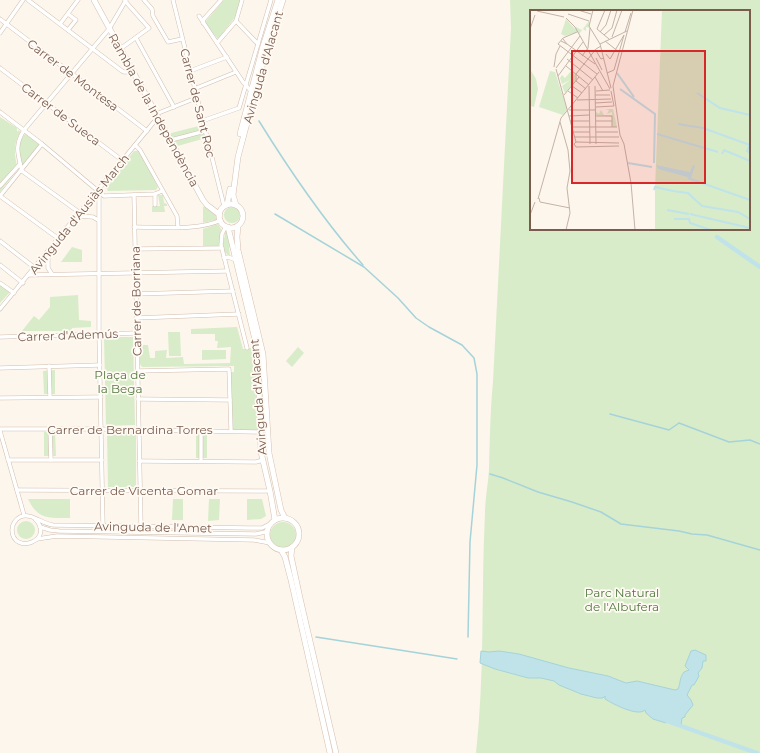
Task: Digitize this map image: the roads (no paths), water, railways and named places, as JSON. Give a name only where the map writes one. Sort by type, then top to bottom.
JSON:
[{"type":"main road","name":"Avinguda d'Alacant","points":[[225,206],[230,195],[233,164],[251,91],[278,0]]},
{"type":"main road","name":"Avinguda d'Alacant","points":[[236,205],[233,195],[238,157],[263,62],[283,0]]},
{"type":"main road","name":"Rambla de la Independència","points":[[96,2],[120,50],[203,200],[220,218]]},
{"type":"main road","points":[[236,205],[242,209],[242,220],[238,226],[227,227],[220,218],[225,206],[236,205]]},
{"type":"main road","name":"Avinguda d'Alacant","points":[[238,226],[238,250],[263,354],[269,453],[281,510],[285,518]]},
{"type":"main road","name":"Avinguda d'Alacant","points":[[227,227],[256,344],[258,357],[261,452],[270,491],[273,522]]},
{"type":"main road","points":[[292,547],[282,550],[276,548],[270,543],[267,534],[273,522],[285,518],[291,520],[298,528],[298,539],[292,547],[291,556],[336,753]]},
{"type":"main road","points":[[282,550],[285,557],[330,753]]},
{"type":"street","points":[[0,33],[23,0]]},
{"type":"street","points":[[28,0],[124,72],[133,72]]},
{"type":"street","points":[[60,24],[78,0]]},
{"type":"street","points":[[98,220],[93,217],[78,215],[22,171],[18,144],[19,138],[24,130],[109,29],[126,0],[149,28],[120,50]]},
{"type":"street","points":[[144,0],[152,8],[153,16],[168,42],[182,39]]},
{"type":"street","name":"Carrer de Sant Roc","points":[[173,0],[196,98],[225,206]]},
{"type":"street","points":[[214,0],[218,4]]},
{"type":"street","points":[[203,22],[203,20],[221,0]]},
{"type":"street","points":[[217,43],[236,21],[242,0]]},
{"type":"street","points":[[266,0],[270,1]]},
{"type":"street","name":"Avinguda d'Alacant","points":[[202,121],[239,108],[270,1]]},
{"type":"street","points":[[68,14],[76,20],[68,30]]},
{"type":"street","points":[[198,16],[236,72],[251,91]]},
{"type":"street","name":"Carrer de Montesa","points":[[0,19],[147,131]]},
{"type":"street","points":[[236,21],[258,44]]},
{"type":"street","points":[[136,38],[174,107]]},
{"type":"street","points":[[190,71],[227,57]]},
{"type":"street","name":"Carrer de Sueca","points":[[0,68],[123,160]]},
{"type":"street","points":[[194,88],[236,72]]},
{"type":"street","points":[[157,116],[196,98]]},
{"type":"street","points":[[0,112],[99,190],[104,196],[155,194],[162,191]]},
{"type":"street","name":"Avinguda d'Ausiàs March","points":[[0,309],[147,131],[157,116]]},
{"type":"street","points":[[171,140],[205,131]]},
{"type":"street","points":[[42,144],[22,171],[0,196],[59,239]]},
{"type":"street","points":[[135,145],[140,150],[177,216],[178,227]]},
{"type":"street","points":[[0,186],[20,164]]},
{"type":"street","points":[[99,190],[99,334],[103,526]]},
{"type":"street","points":[[155,194],[155,205]]},
{"type":"street","name":"Carrer de Borriana","points":[[134,195],[141,526]]},
{"type":"street","points":[[134,227],[208,225],[220,218]]},
{"type":"street","name":"Avinguda d'Alacant","points":[[227,227],[222,234],[222,248],[247,348]]},
{"type":"street","points":[[0,241],[35,268]]},
{"type":"street","points":[[135,249],[222,248]]},
{"type":"street","points":[[48,252],[48,268],[52,274]]},
{"type":"street","points":[[224,258],[236,260]]},
{"type":"street","points":[[0,265],[23,282]]},
{"type":"street","points":[[29,275],[227,271]]},
{"type":"street","points":[[0,283],[14,293]]},
{"type":"street","points":[[136,294],[233,291]]},
{"type":"street","points":[[136,318],[239,314]]},
{"type":"street","name":"Carrer d'Ademús","points":[[0,337],[136,333]]},
{"type":"street","points":[[0,368],[100,365]]},
{"type":"street","points":[[49,366],[50,397]]},
{"type":"street","points":[[137,371],[230,369],[231,430]]},
{"type":"street","points":[[0,398],[101,397]]},
{"type":"street","points":[[138,399],[230,400]]},
{"type":"street","points":[[50,429],[51,460]]},
{"type":"street","points":[[0,430],[24,515]]},
{"type":"street","name":"Carrer de Bernardina Torres","points":[[0,430],[231,430],[260,432]]},
{"type":"street","points":[[201,430],[201,461]]},
{"type":"street","points":[[8,460],[102,460]]},
{"type":"street","points":[[139,461],[256,462],[263,460]]},
{"type":"street","name":"Carrer de Vicenta Gomar","points":[[17,490],[270,491]]},
{"type":"street","points":[[24,515],[35,519],[40,527],[37,538],[33,542],[24,544],[20,542],[12,531],[14,522],[24,515]]},
{"type":"street","name":"Avinguda de l'Amet","points":[[35,519],[52,525],[257,528],[262,528],[273,522]]},
{"type":"street","name":"Avinguda de l'Amet","points":[[40,527],[53,531],[256,534],[268,530]]},
{"type":"street","name":"Avinguda de l'Amet","points":[[37,538],[57,536],[254,540],[270,543]]},
{"type":"water","points":[[695,650],[706,655],[706,661],[703,661],[702,668],[698,673],[699,676],[687,695],[693,705],[685,717],[682,718],[681,725],[668,720],[666,723],[653,719],[646,713],[645,710],[642,712],[637,712],[625,709],[605,699],[605,696],[603,698],[597,698],[581,694],[559,685],[554,681],[541,678],[528,678],[495,669],[480,663],[481,651],[499,651],[519,654],[569,668],[608,676],[626,683],[637,681],[675,690],[678,689],[684,672],[689,670],[685,666],[691,651]]},
{"type":"waterway","points":[[259,121],[308,195],[363,265]]},
{"type":"waterway","points":[[275,214],[364,267],[398,298],[416,318],[462,345],[474,358],[477,374],[477,465],[470,542],[468,637]]},
{"type":"waterway","points":[[717,237],[760,267]]},
{"type":"waterway","points":[[610,414],[669,430],[679,423],[729,442],[750,440],[760,444]]},
{"type":"waterway","points":[[490,474],[538,492],[601,512],[621,524],[707,535],[760,550]]},
{"type":"waterway","points":[[316,637],[457,659]]},
{"type":"waterway","points":[[667,721],[757,753]]},
{"type":"park label","name":"Plaça de la Bega","points":[[120,381]]},
{"type":"park label","name":"Parc Natural de l'Albufera","points":[[622,599]]}]
